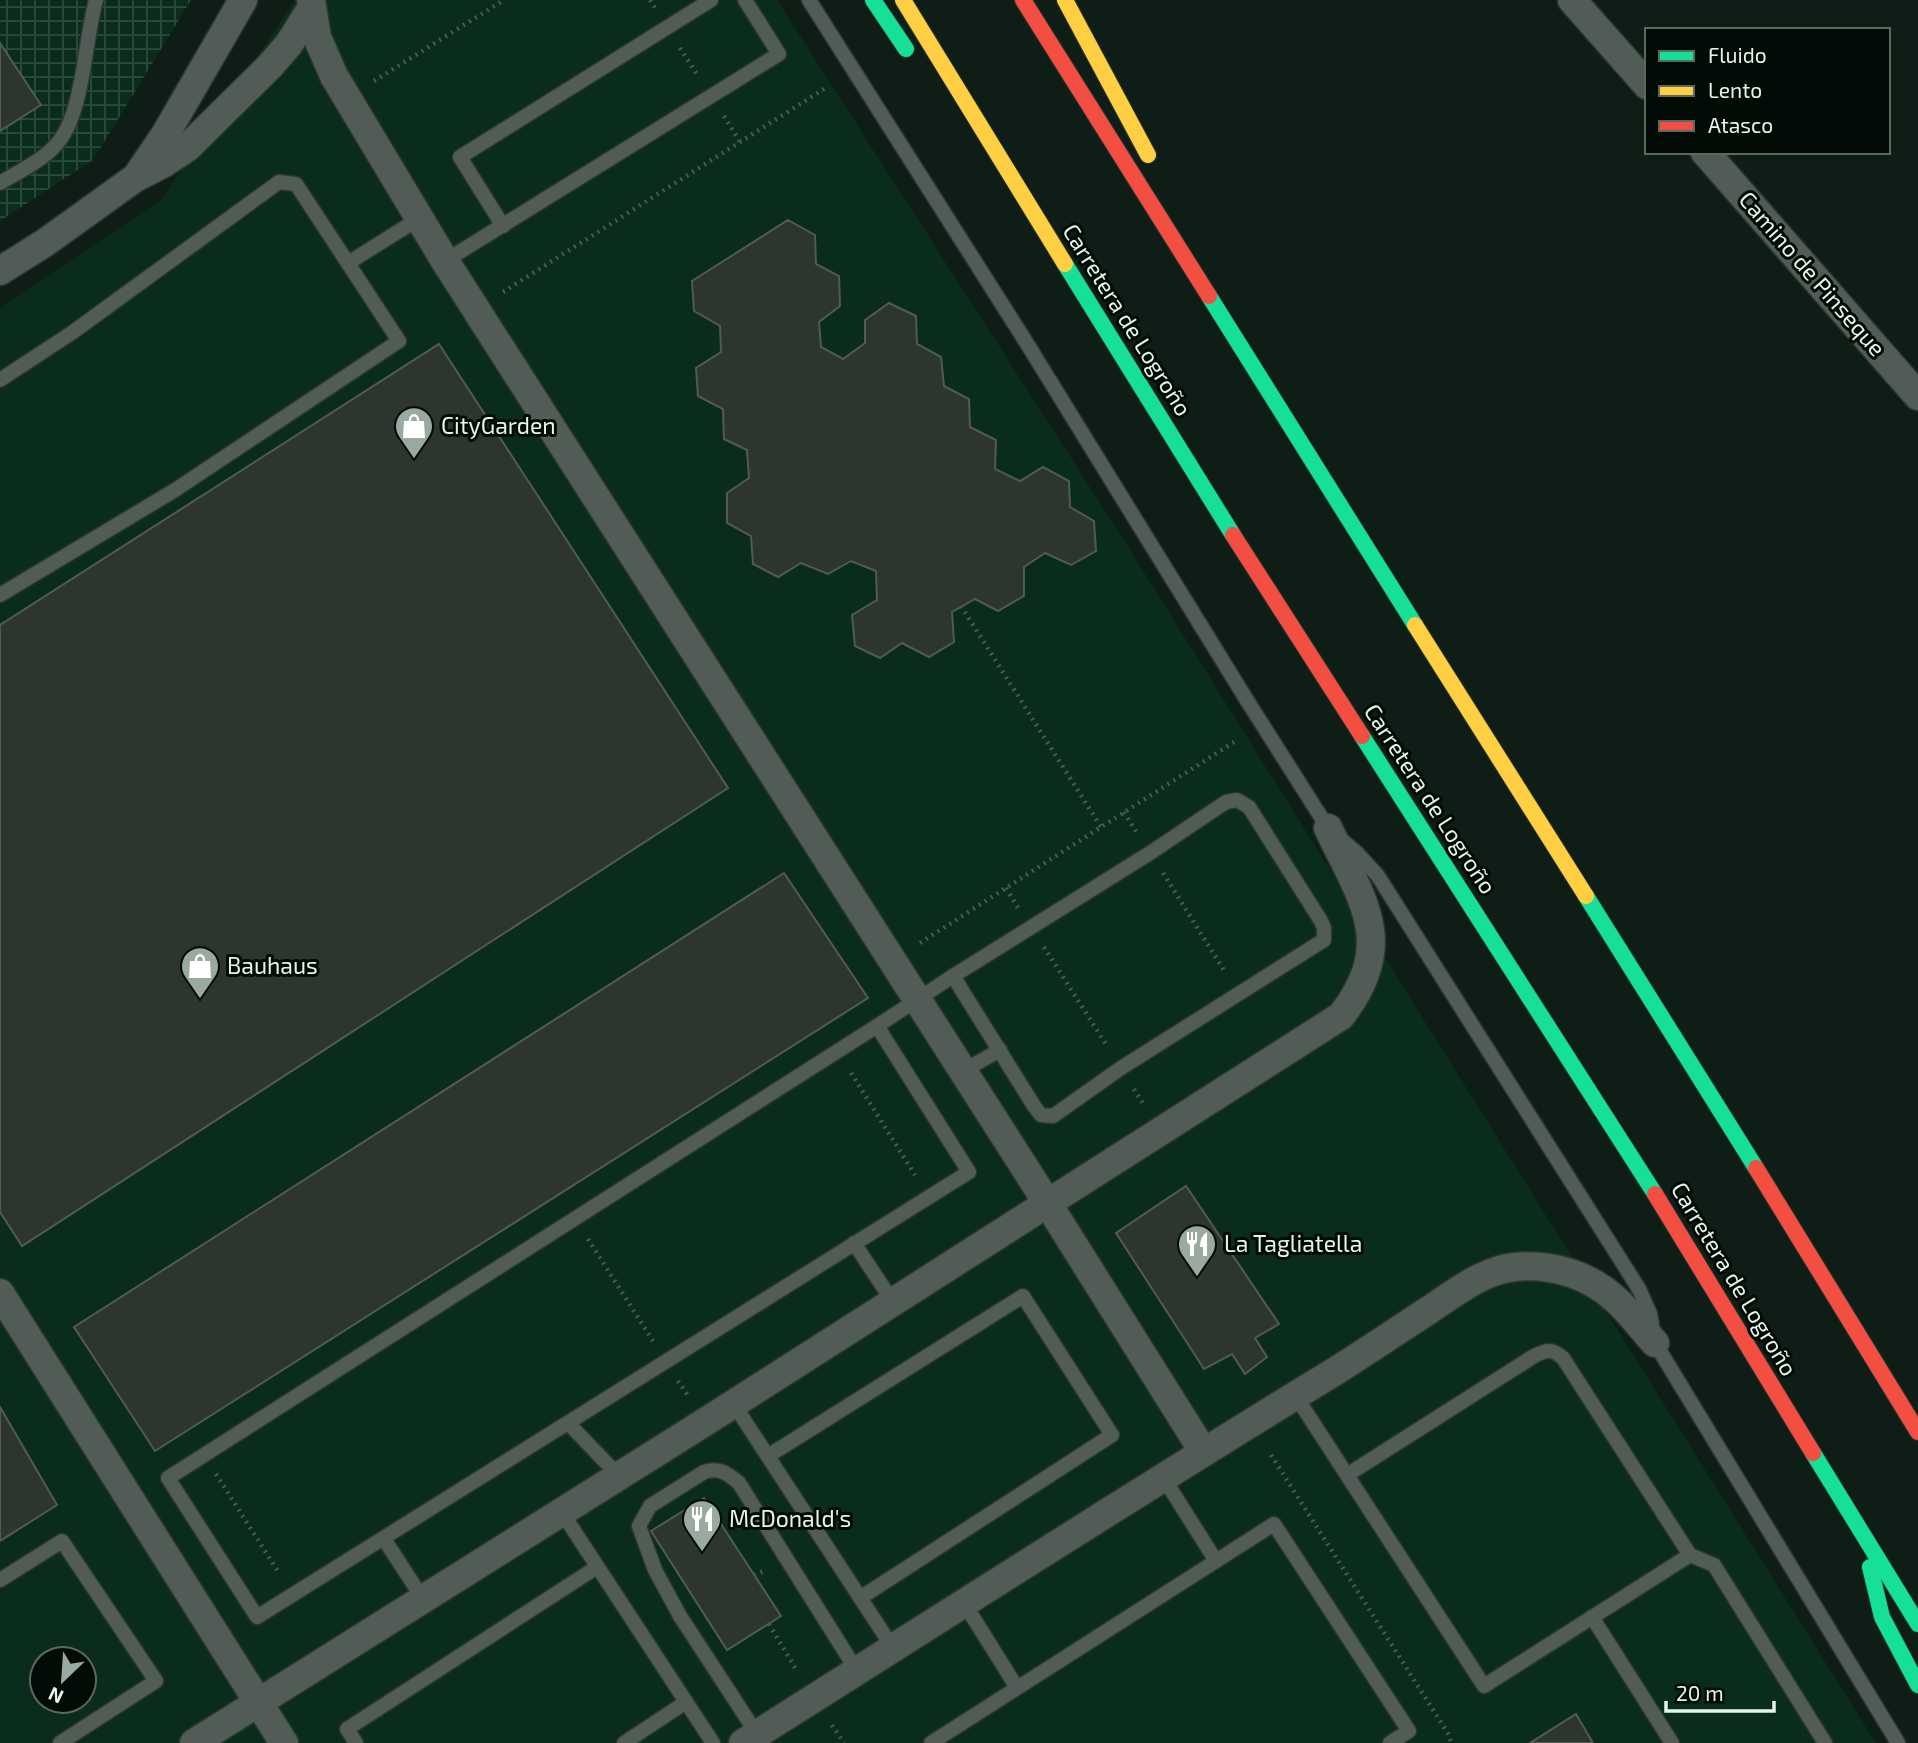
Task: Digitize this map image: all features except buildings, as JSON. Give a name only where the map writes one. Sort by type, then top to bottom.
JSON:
[{"type":"highway","points":[[873,0],[912,58]]},
{"type":"highway","name":"Carretera de Logroño","points":[[903,0],[1222,518],[1626,1146],[1918,1624]]},
{"type":"highway","points":[[1023,0],[1711,1095],[1918,1432]]},
{"type":"highway","points":[[1065,0],[1156,170]]},
{"type":"highway","points":[[997,184],[1222,518]]},
{"type":"highway","points":[[1202,256],[1315,464]]},
{"type":"highway","points":[[1860,1528],[1882,1617],[1918,1685]]},
{"type":"street","points":[[135,178],[165,135],[243,0]]},
{"type":"street","points":[[1572,0],[1645,83]]},
{"type":"street","points":[[0,271],[46,242],[135,178],[176,156],[289,44],[312,3]]},
{"type":"street","points":[[312,3],[317,37],[334,76],[445,261],[1203,1451]]},
{"type":"street","name":"Camino de Pinseque","points":[[1707,154],[1918,396]]},
{"type":"street","points":[[194,1743],[705,1422],[1341,1016],[1356,997],[1367,972],[1371,949],[1371,923],[1328,828]]},
{"type":"street","points":[[750,1739],[1468,1284],[1495,1271],[1515,1267],[1563,1270],[1592,1283],[1615,1299],[1655,1343]]},
{"type":"street","points":[[0,1293],[284,1743]]},
{"type":"lane","points":[[0,183],[47,153],[68,126],[78,98],[96,0]]},
{"type":"lane","points":[[503,226],[460,156],[711,0]]},
{"type":"lane","points":[[445,261],[779,54],[745,0]]},
{"type":"lane","points":[[809,0],[1011,318],[1328,828],[1378,876],[1639,1289],[1650,1314],[1655,1343],[1898,1743]]},
{"type":"lane","points":[[0,380],[74,332],[279,182],[296,184],[399,341],[175,489],[0,595]]},
{"type":"lane","points":[[348,262],[420,218]]},
{"type":"lane","points":[[877,1026],[969,1172],[257,1617],[168,1478],[953,976],[1150,853],[1226,802],[1237,800],[1249,807],[1324,928],[1324,940],[1121,1068],[1053,1116],[1041,1115],[1034,1106],[953,976]]},
{"type":"lane","points":[[963,1071],[1000,1050]]},
{"type":"lane","points":[[854,1243],[893,1302]]},
{"type":"lane","points":[[768,1456],[1023,1296],[1031,1308],[1112,1435],[860,1598]]},
{"type":"lane","points":[[1348,1475],[1534,1356],[1546,1350],[1556,1352],[1563,1358],[1690,1555],[1714,1565],[1825,1743]]},
{"type":"lane","points":[[1295,1395],[1484,1686],[1690,1555]]},
{"type":"lane","points":[[733,1403],[893,1648]]},
{"type":"lane","points":[[569,1424],[618,1475]]},
{"type":"lane","points":[[750,1739],[656,1570],[639,1526],[650,1506],[712,1469],[721,1470],[738,1483],[857,1671]]},
{"type":"lane","points":[[1163,1477],[1216,1561]]},
{"type":"lane","points":[[561,1511],[713,1743]]},
{"type":"lane","points":[[930,1743],[1274,1524],[1409,1731],[1390,1743]]},
{"type":"lane","points":[[384,1539],[423,1599]]},
{"type":"lane","points":[[0,1580],[62,1541],[156,1681],[60,1743]]},
{"type":"lane","points":[[356,1743],[347,1729],[597,1567]]},
{"type":"lane","points":[[964,1604],[1016,1686]]},
{"type":"lane","points":[[1592,1617],[1671,1743]]},
{"type":"lane","points":[[624,1743],[686,1702]]},
{"type":"path","points":[[366,86],[504,0]]},
{"type":"path","points":[[650,0],[740,142]]},
{"type":"path","points":[[498,295],[827,87]]},
{"type":"path","points":[[961,606],[1101,827]]},
{"type":"path","points":[[912,948],[1234,742]]},
{"type":"path","points":[[1124,812],[1239,994]]},
{"type":"path","points":[[1006,888],[1149,1112]]},
{"type":"path","points":[[575,1218],[705,1422]]},
{"type":"path","points":[[1271,1455],[1449,1735],[1451,1743]]},
{"type":"path","points":[[769,1624],[803,1681]]},
{"type":"path","points":[[826,1716],[844,1743]]},
{"type":"shaded area","points":[[0,0],[191,0],[93,160],[0,221]]},
{"type":"shaded area","points":[[295,0],[777,0],[1129,548],[1876,1743],[0,1743],[0,308],[161,201]]},
{"type":"traffic: fast","points":[[873,0],[906,49]]},
{"type":"traffic: fast","points":[[1065,264],[1233,535]]},
{"type":"traffic: fast","points":[[1209,296],[1415,625]]},
{"type":"traffic: fast","points":[[1362,736],[1655,1194]]},
{"type":"traffic: fast","points":[[1586,896],[1756,1168]]},
{"type":"traffic: fast","points":[[1813,1453],[1918,1624]]},
{"type":"traffic: fast","points":[[1870,1567],[1882,1617],[1918,1685]]},
{"type":"traffic: slow","points":[[903,0],[1065,264]]},
{"type":"traffic: slow","points":[[1065,0],[1148,155]]},
{"type":"traffic: slow","points":[[1415,625],[1586,896]]},
{"type":"traffic: jam","points":[[1023,0],[1209,296]]},
{"type":"traffic: jam","points":[[1233,535],[1362,736]]},
{"type":"traffic: jam","points":[[1756,1168],[1918,1432]]},
{"type":"traffic: jam","points":[[1655,1194],[1813,1453]]},
{"type":"place","name":"CityGarden","points":[[414,460]]},
{"type":"place","name":"Bauhaus","points":[[200,1000]]},
{"type":"place","name":"La Tagliatella","points":[[1197,1278]]},
{"type":"place","name":"McDonald's","points":[[702,1553]]}]
